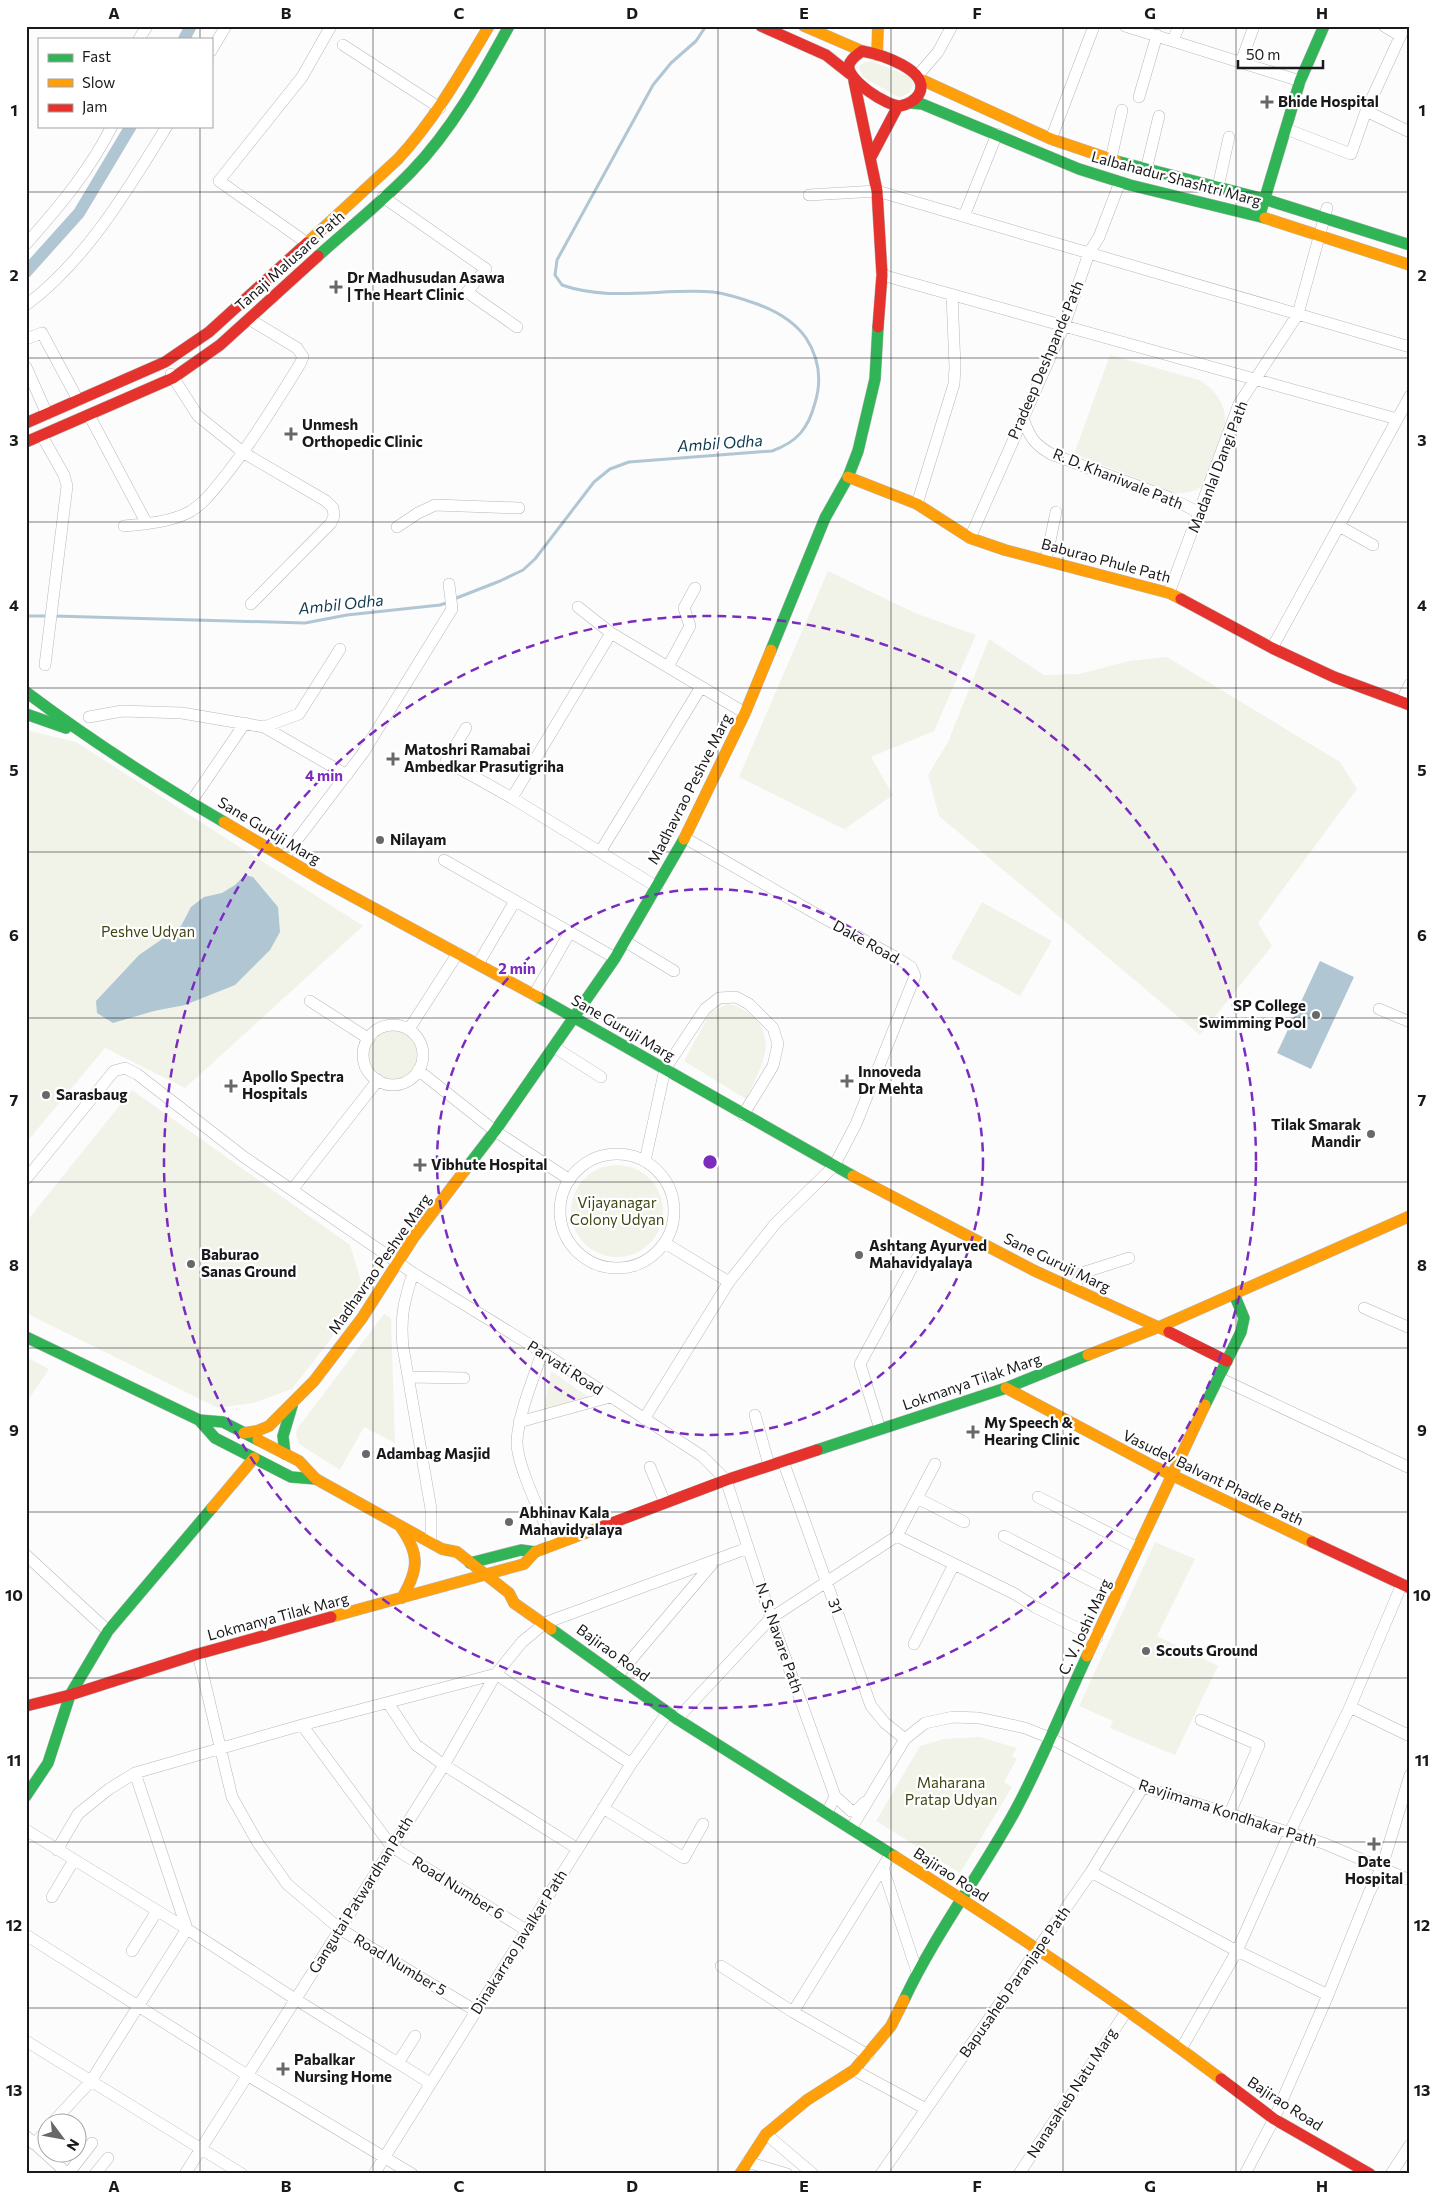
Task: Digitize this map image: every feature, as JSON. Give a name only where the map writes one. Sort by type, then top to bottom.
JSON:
[{"type":"main road","name":"Tanaji Malusare Path","points":[[26,422],[165,362],[185,350],[208,332],[417,140],[440,108],[489,26]]},
{"type":"main road","name":"Tanaji Malusare Path","points":[[26,442],[173,378],[201,360],[249,319],[430,152],[468,99],[509,26]]},
{"type":"main road","points":[[761,26],[830,57],[852,77],[898,106],[911,103],[920,93],[920,77]]},
{"type":"main road","points":[[804,26],[862,51],[851,61],[852,77]]},
{"type":"main road","points":[[876,55],[878,26]]},
{"type":"main road","points":[[1259,216],[1300,81],[1324,26]]},
{"type":"main road","name":"Lalbahadur Shashtri Marg","points":[[862,51],[913,70],[920,77],[1051,139],[1146,170],[1326,213],[1410,246]]},
{"type":"main road","points":[[467,63],[483,72]]},
{"type":"main road","name":"Madhavrao Peshve Marg","points":[[244,1433],[257,1431],[269,1426],[314,1381],[362,1318],[414,1236],[495,1131],[554,1047],[626,942],[686,838],[745,713],[825,518],[848,477],[858,451],[875,379],[882,275],[877,191],[852,77]]},
{"type":"main road","name":"Lalbahadur Shashtri Marg","points":[[911,103],[922,104],[1080,169],[1120,182],[1259,216],[1410,265]]},
{"type":"main road","points":[[871,157],[898,106]]},
{"type":"main road","name":"Baburao Phule Path","points":[[848,477],[917,504],[970,538],[1005,550],[1169,593],[1272,648],[1334,677],[1406,703]]},
{"type":"main road","name":"Sane Guruji Marg","points":[[28,693],[82,734],[284,857],[574,1017],[743,1115],[834,1166],[1035,1271],[1159,1327]]},
{"type":"main road","name":"Sane Guruji Marg","points":[[26,714],[82,734]]},
{"type":"main road","name":"Lokmanya Tilak Marg","points":[[26,1706],[70,1695],[198,1654],[524,1564],[535,1552],[726,1480],[1006,1388],[1159,1327],[1410,1216]]},
{"type":"main road","name":"C. V. Joshi Marg","points":[[740,2174],[766,2134],[808,2100],[854,2070],[868,2055],[890,2026],[917,1972],[1000,1840],[1097,1638],[1171,1476],[1241,1332],[1244,1318],[1234,1294]]},
{"type":"main road","points":[[1159,1327],[1227,1361]]},
{"type":"main road","points":[[26,1337],[198,1420],[215,1438],[291,1477],[316,1479]]},
{"type":"main road","name":"Vasudev Balvant Phadke Path","points":[[1006,1388],[1171,1476],[1406,1586]]},
{"type":"main road","name":"Madhavrao Peshve Marg","points":[[285,1454],[282,1445],[283,1433],[293,1404]]},
{"type":"main road","points":[[198,1420],[223,1422],[299,1461],[316,1479]]},
{"type":"main road","points":[[26,1796],[48,1763],[70,1695],[108,1630],[254,1458]]},
{"type":"main road","name":"Bajirao Road","points":[[316,1479],[442,1549],[457,1552],[509,1593],[508,1603],[545,1623],[672,1715],[963,1900],[1181,2049],[1274,2119],[1370,2174]]},
{"type":"main road","points":[[396,1522],[415,1550],[417,1559],[411,1583],[402,1598]]},
{"type":"main road","points":[[442,1549],[453,1567],[483,1589]]},
{"type":"main road","name":"Lokmanya Tilak Marg","points":[[470,1562],[521,1550],[535,1552]]},
{"type":"street","points":[[140,38],[147,26]]},
{"type":"street","points":[[212,49],[226,26]]},
{"type":"street","points":[[307,243],[219,180],[302,78],[331,26]]},
{"type":"street","points":[[920,77],[938,52],[952,26]]},
{"type":"street","points":[[1051,139],[1094,26]]},
{"type":"street","points":[[1125,26],[1300,81]]},
{"type":"street","points":[[1173,40],[1179,26]]},
{"type":"street","points":[[1241,62],[1254,26]]},
{"type":"street","points":[[1286,128],[1351,154],[1366,111],[1402,31],[1384,26]]},
{"type":"street","points":[[1139,96],[1157,35]]},
{"type":"street","points":[[343,46],[440,108]]},
{"type":"street","points":[[1111,159],[1122,110]]},
{"type":"street","points":[[1366,111],[1410,132]]},
{"type":"street","points":[[1146,170],[1159,116]]},
{"type":"street","points":[[26,244],[62,203],[99,152],[111,128]]},
{"type":"street","points":[[26,305],[38,296],[81,253],[136,175],[166,128]]},
{"type":"street","points":[[964,216],[997,134]]},
{"type":"street","points":[[1218,187],[1229,137]]},
{"type":"street","name":"Pradeep Deshpande Path","points":[[970,538],[1064,326],[1090,253],[1099,237],[1120,182]]},
{"type":"street","points":[[809,195],[877,191],[1410,347]]},
{"type":"street","points":[[383,197],[486,269],[467,292],[518,327]]},
{"type":"street","name":"Madanlal Dangi Path","points":[[1169,593],[1239,404],[1298,314],[1326,213]]},
{"type":"street","points":[[882,275],[1397,419]]},
{"type":"street","points":[[917,504],[954,384],[952,295]]},
{"type":"street","points":[[124,526],[148,524],[191,510],[204,501],[244,453],[303,357],[297,348],[249,319]]},
{"type":"street","points":[[26,339],[39,333],[45,337],[78,400]]},
{"type":"street","points":[[165,362],[173,378],[198,416],[244,453],[326,501],[333,508],[334,516],[331,523],[251,604]]},
{"type":"street","points":[[26,367],[47,414]]},
{"type":"street","points":[[1272,648],[1410,396]]},
{"type":"street","points":[[89,415],[148,524]]},
{"type":"street","name":"R. D. Khaniwale Path","points":[[1023,418],[1028,432],[1036,445],[1051,454],[1170,498],[1200,513]]},
{"type":"street","points":[[42,436],[64,475],[67,486],[45,665]]},
{"type":"street","points":[[397,527],[418,513],[435,505],[519,508]]},
{"type":"street","points":[[1046,560],[1056,512]]},
{"type":"street","points":[[1339,526],[1372,545]]},
{"type":"street","points":[[668,667],[690,626],[684,608],[695,588]]},
{"type":"street","points":[[284,857],[364,753],[452,609],[449,590]]},
{"type":"street","points":[[578,606],[611,633],[745,713]]},
{"type":"street","points":[[512,798],[611,633]]},
{"type":"street","points":[[264,726],[299,714],[340,649]]},
{"type":"street","points":[[1406,703],[1410,684]]},
{"type":"street","points":[[600,852],[701,687]]},
{"type":"street","points":[[89,717],[122,712],[182,713],[264,726],[347,775]]},
{"type":"street","points":[[191,802],[245,723]]},
{"type":"street","points":[[466,728],[446,761],[512,798],[657,887]]},
{"type":"street","name":"Dake Road","points":[[644,1419],[729,1282],[775,1224],[834,1166],[856,1124],[915,976],[911,967],[897,958],[811,911],[686,838]]},
{"type":"street","points":[[444,860],[615,958]]},
{"type":"street","points":[[478,964],[515,901]]},
{"type":"street","points":[[534,996],[570,932]]},
{"type":"street","points":[[626,942],[674,971]]},
{"type":"street","points":[[409,1029],[458,953]]},
{"type":"street","points":[[645,1161],[665,1069],[705,1008],[719,998],[736,997],[749,1004],[773,1028],[778,1044],[773,1066],[743,1115]]},
{"type":"street","points":[[310,1001],[368,1039]]},
{"type":"street","points":[[1379,1009],[1410,1022]]},
{"type":"street","points":[[389,1025],[399,1025],[409,1029],[417,1036],[422,1045],[423,1055],[418,1070],[408,1081],[398,1084],[387,1084],[378,1080],[370,1073],[365,1064],[363,1054],[368,1039],[379,1028],[389,1025]]},
{"type":"street","points":[[554,1047],[601,1077]]},
{"type":"street","name":"Parvati Road","points":[[26,1179],[114,1072],[124,1068],[138,1074],[244,1157],[398,1264],[542,1352],[702,1456],[726,1480]]},
{"type":"street","points":[[418,1070],[495,1131],[570,1180]]},
{"type":"street","points":[[292,1190],[378,1080]]},
{"type":"street","points":[[628,1155],[645,1161],[666,1180],[673,1198],[673,1226],[665,1243],[644,1262],[626,1268],[607,1268],[590,1262],[569,1242],[562,1225],[562,1197],[570,1180],[583,1166],[600,1157],[628,1155]]},
{"type":"street","points":[[665,1243],[729,1282]]},
{"type":"street","points":[[880,1429],[860,1364],[922,1251]]},
{"type":"street","points":[[1074,1288],[1082,1273],[1129,1258]]},
{"type":"street","points":[[413,1273],[403,1304],[401,1327],[431,1509],[431,1542]]},
{"type":"street","points":[[1364,1308],[1410,1328]]},
{"type":"street","points":[[542,1352],[519,1422],[517,1443],[519,1458],[554,1545]]},
{"type":"street","points":[[408,1377],[464,1378]]},
{"type":"street","points":[[1219,1378],[1410,1468]]},
{"type":"street","points":[[519,1422],[610,1397]]},
{"type":"street","points":[[755,1415],[769,1465]]},
{"type":"street","name":"31","points":[[783,1461],[872,1706],[885,1723],[905,1739]]},
{"type":"street","points":[[935,1464],[897,1536],[1015,1594],[1052,1617],[1097,1638]]},
{"type":"street","points":[[650,1467],[665,1503]]},
{"type":"street","name":"N. S. Navare Path","points":[[726,1480],[771,1618],[834,1796]]},
{"type":"street","points":[[1038,1497],[1138,1548]]},
{"type":"street","points":[[917,1498],[964,1522]]},
{"type":"street","name":"Dinakarrao Javalkar Path","points":[[374,2174],[631,1764],[672,1715],[771,1618],[897,1536]]},
{"type":"street","points":[[1004,1536],[1117,1594]]},
{"type":"street","name":"Gangutai Patwardhan Path","points":[[185,2174],[444,1765],[496,1674],[522,1642],[545,1623],[748,1548]]},
{"type":"street","points":[[26,1555],[108,1630]]},
{"type":"street","points":[[618,1675],[714,1562]]},
{"type":"street","points":[[914,1644],[954,1564]]},
{"type":"street","points":[[1181,2049],[1237,1951],[1290,1832],[1406,1586]]},
{"type":"street","name":"Road Number 5","points":[[198,1654],[232,1797],[258,1842],[287,1884],[340,1928],[476,2011]]},
{"type":"street","points":[[56,1850],[78,1814],[109,1789],[135,1773],[302,1725],[496,1674],[631,1764]]},
{"type":"street","points":[[388,1703],[416,1745],[444,1765],[578,1849]]},
{"type":"street","points":[[1350,1707],[1410,1736]]},
{"type":"street","name":"Ravjimama Kondhakar Path","points":[[851,1829],[905,1739],[924,1723],[953,1717],[979,1718],[1025,1728],[1050,1738],[1142,1787],[1323,1843],[1410,1880]]},
{"type":"street","points":[[1201,1720],[1259,1745],[1230,1813]]},
{"type":"street","name":"Road Number 6","points":[[302,1725],[392,1847],[526,1930]]},
{"type":"street","points":[[135,1773],[187,1929]]},
{"type":"street","points":[[1245,2174],[1274,2119],[1328,1995],[1369,1893],[1382,1867],[1410,1775]]},
{"type":"street","name":"Bapusaheb Paranjape Path","points":[[881,2174],[1091,1872],[1142,1787]]},
{"type":"street","points":[[826,1813],[834,1796],[851,1811],[858,1809],[868,1799]]},
{"type":"street","points":[[603,1808],[684,1858],[703,1824]]},
{"type":"street","points":[[26,1830],[157,1910],[295,2000],[430,2083]]},
{"type":"street","points":[[793,2012],[891,1854]]},
{"type":"street","points":[[52,1897],[74,1860]]},
{"type":"street","points":[[883,1868],[917,1972]]},
{"type":"street","points":[[1091,1872],[1237,1951],[1328,1995]]},
{"type":"street","points":[[132,1951],[157,1910]]},
{"type":"street","points":[[62,2112],[91,2081],[187,1929]]},
{"type":"street","points":[[26,1935],[247,2075],[412,2174]]},
{"type":"street","points":[[721,1966],[793,2012],[868,2055]]},
{"type":"street","name":"Nanasaheb Natu Marg","points":[[1020,2174],[1126,2012]]},
{"type":"street","points":[[398,2063],[415,2036]]},
{"type":"street","points":[[26,2041],[242,2174]]},
{"type":"street","points":[[854,2070],[926,2109]]},
{"type":"street","points":[[766,2134],[813,2174]]},
{"type":"street","points":[[30,2140],[68,2174],[92,2142]]},
{"type":"street","points":[[1391,2174],[1410,2145]]},
{"type":"street","points":[[95,2174],[108,2158]]},
{"type":"street","points":[[747,2162],[787,2174]]},
{"type":"green space","points":[[871,61],[909,76],[913,83],[910,92],[901,97],[896,96],[863,77],[859,66]]},
{"type":"green space","points":[[1110,355],[1199,380],[1216,395],[1224,410],[1224,432],[1211,472],[1203,485],[1197,490],[1174,493],[1074,454]]},
{"type":"green space","points":[[828,571],[915,613],[976,635],[934,731],[871,757],[893,795],[846,828],[848,831],[739,777]]},
{"type":"green space","points":[[989,639],[1044,675],[1079,674],[1129,661],[1167,657],[1340,762],[1357,789],[1258,923],[1272,946],[1200,1035],[939,816],[928,775],[948,742]]},
{"type":"green space","name":"Peshve Udyan","points":[[26,730],[76,742],[363,926],[185,1088],[105,1048],[26,1143]]},
{"type":"green space","points":[[982,902],[1052,941],[1020,996],[951,958]]},
{"type":"green space","points":[[727,1004],[745,1010],[751,1015],[765,1037],[764,1058],[746,1099],[684,1061],[710,1013]]},
{"type":"green space","points":[[393,1031],[402,1033],[410,1038],[415,1046],[417,1055],[415,1064],[410,1072],[402,1077],[393,1079],[384,1077],[376,1072],[371,1064],[369,1055],[371,1046],[376,1038],[384,1033]]},
{"type":"green space","name":"Baburao Sanas Ground","points":[[132,1090],[350,1245],[362,1284],[330,1340],[292,1389],[253,1403],[218,1408],[26,1313],[26,1222]]},
{"type":"green space","name":"Vijayanagar Colony Udyan","points":[[617,1165],[635,1168],[650,1178],[660,1193],[663,1211],[660,1229],[650,1244],[635,1254],[617,1257],[599,1254],[584,1244],[574,1229],[571,1211],[574,1193],[584,1178],[599,1168]]},
{"type":"green space","points":[[384,1314],[391,1318],[395,1443],[364,1427],[340,1470],[299,1444],[296,1435],[297,1429]]},
{"type":"green space","points":[[26,1357],[49,1369],[26,1403]]},
{"type":"green space","points":[[551,1371],[590,1398],[543,1416]]},
{"type":"green space","name":"Scouts Ground","points":[[1155,1542],[1195,1559],[1157,1636],[1218,1666],[1175,1755],[1110,1728],[1113,1721],[1079,1706]]},
{"type":"green space","name":"Maharana Pratap Udyan","points":[[980,1737],[1017,1748],[1012,1756],[1017,1759],[1004,1782],[1012,1787],[960,1873],[876,1821],[920,1746],[944,1739]]},
{"type":"water","points":[[245,875],[253,877],[278,907],[280,932],[270,950],[235,985],[185,1005],[154,1011],[113,1023],[97,1013],[96,1001],[139,955],[181,926],[191,907],[204,897],[222,893],[235,885]]},
{"type":"water","name":"SP College Swimming Pool","points":[[1320,961],[1354,977],[1311,1069],[1277,1053]]},
{"type":"waterway","points":[[185,38],[191,26]]},
{"type":"waterway","name":"Ambil Odha","points":[[454,599],[523,570],[535,559],[594,482],[610,469],[629,462],[772,451],[795,439],[809,420],[815,403],[819,378],[814,353],[801,332],[778,313],[746,300],[713,292],[618,294],[580,290],[562,285],[555,275],[557,260],[653,85],[671,63],[696,41],[706,26]]},
{"type":"waterway","points":[[26,272],[79,213],[130,128]]},
{"type":"waterway","name":"Ambil Odha","points":[[54,616],[305,623],[347,615],[440,605],[449,602]]},
{"type":"waterway","name":"Ambil Odha","points":[[26,616],[48,616]]},
{"type":"traffic: fast","points":[[318,256],[389,194],[426,156],[453,121],[509,26]]},
{"type":"traffic: fast","points":[[1261,211],[1300,81],[1324,26]]},
{"type":"traffic: fast","points":[[911,103],[922,104],[1079,169],[1130,185],[1265,218]]},
{"type":"traffic: fast","points":[[1116,161],[1264,199],[1410,245]]},
{"type":"traffic: fast","points":[[771,650],[825,518],[848,477],[858,451],[875,379],[878,327]]},
{"type":"traffic: fast","points":[[26,692],[123,760],[224,822]]},
{"type":"traffic: fast","points":[[26,714],[66,728]]},
{"type":"traffic: fast","points":[[465,1170],[495,1131],[615,958],[684,839]]},
{"type":"traffic: fast","points":[[538,997],[853,1176]]},
{"type":"traffic: fast","points":[[1205,1405],[1241,1332],[1244,1318],[1234,1294]]},
{"type":"traffic: fast","points":[[26,1337],[199,1420],[223,1422],[258,1440]]},
{"type":"traffic: fast","points":[[817,1450],[1006,1388],[1088,1355]]},
{"type":"traffic: fast","points":[[285,1454],[283,1436],[292,1406]]},
{"type":"traffic: fast","points":[[199,1420],[215,1438],[291,1477],[316,1479]]},
{"type":"traffic: fast","points":[[26,1796],[48,1763],[70,1695],[108,1631],[212,1508]]},
{"type":"traffic: fast","points":[[470,1563],[521,1550],[535,1552]]},
{"type":"traffic: fast","points":[[551,1629],[677,1719],[894,1856]]},
{"type":"traffic: fast","points":[[904,2000],[944,1928],[1015,1811],[1087,1656]]},
{"type":"traffic: slow","points":[[307,243],[398,159],[411,144],[447,95],[489,26]]},
{"type":"traffic: slow","points":[[804,26],[862,51]]},
{"type":"traffic: slow","points":[[877,55],[878,26]]},
{"type":"traffic: slow","points":[[922,80],[1051,139],[1116,161]]},
{"type":"traffic: slow","points":[[1265,218],[1410,265]]},
{"type":"traffic: slow","points":[[848,477],[917,504],[970,538],[1005,550],[1169,593],[1181,599]]},
{"type":"traffic: slow","points":[[684,839],[745,713],[771,650]]},
{"type":"traffic: slow","points":[[224,822],[322,880],[538,997]]},
{"type":"traffic: slow","points":[[244,1433],[257,1431],[269,1426],[314,1381],[362,1318],[414,1237],[465,1170]]},
{"type":"traffic: slow","points":[[853,1176],[1035,1271],[1169,1332]]},
{"type":"traffic: slow","points":[[1088,1355],[1159,1327],[1410,1216]]},
{"type":"traffic: slow","points":[[1006,1388],[1155,1467],[1312,1542]]},
{"type":"traffic: slow","points":[[1087,1656],[1205,1405]]},
{"type":"traffic: slow","points":[[258,1440],[299,1461],[316,1479],[442,1549],[457,1552],[509,1593],[514,1603],[551,1629]]},
{"type":"traffic: slow","points":[[212,1508],[254,1458]]},
{"type":"traffic: slow","points":[[400,1526],[411,1545],[415,1562],[412,1578],[402,1598]]},
{"type":"traffic: slow","points":[[331,1617],[524,1564],[535,1552],[604,1526]]},
{"type":"traffic: slow","points":[[894,1856],[1060,1964],[1221,2079]]},
{"type":"traffic: slow","points":[[740,2174],[766,2134],[807,2100],[854,2070],[891,2026],[904,2000]]},
{"type":"traffic: jam","points":[[761,26],[826,55],[850,74]]},
{"type":"traffic: jam","points":[[862,51],[891,60],[911,71],[918,78],[921,85],[918,96],[906,105],[894,105],[877,97],[860,85],[850,71],[849,65],[862,51]]},
{"type":"traffic: jam","points":[[854,81],[877,191],[882,275],[878,327]]},
{"type":"traffic: jam","points":[[871,157],[898,106]]},
{"type":"traffic: jam","points":[[26,423],[165,362],[209,332],[307,243]]},
{"type":"traffic: jam","points":[[26,442],[173,378],[220,345],[318,256]]},
{"type":"traffic: jam","points":[[1181,599],[1272,648],[1334,677],[1410,705]]},
{"type":"traffic: jam","points":[[1169,1332],[1227,1361]]},
{"type":"traffic: jam","points":[[604,1526],[726,1480],[817,1450]]},
{"type":"traffic: jam","points":[[1312,1542],[1410,1588]]},
{"type":"traffic: jam","points":[[26,1706],[70,1695],[198,1654],[331,1617]]},
{"type":"traffic: jam","points":[[1221,2079],[1274,2119],[1370,2174]]},
{"type":"place","name":"Bhide Hospital","points":[[1267,102]]},
{"type":"place","name":"Dr Madhusudan Asawa | The Heart Clinic","points":[[336,287]]},
{"type":"place","name":"Unmesh Orthopedic Clinic","points":[[291,434]]},
{"type":"place","name":"Matoshri Ramabai Ambedkar Prasutigriha","points":[[393,759]]},
{"type":"place","name":"Nilayam","points":[[380,840]]},
{"type":"place","name":"SP College Swimming Pool","points":[[1316,1015]]},
{"type":"place","name":"Innoveda Dr Mehta","points":[[847,1081]]},
{"type":"place","name":"Apollo Spectra Hospitals","points":[[231,1086]]},
{"type":"place","name":"Sarasbaug","points":[[46,1095]]},
{"type":"place","name":"Tilak Smarak Mandir","points":[[1371,1134]]},
{"type":"place","name":"Vibhute Hospital","points":[[420,1165]]},
{"type":"place","name":"Ashtang Ayurved Mahavidyalaya","points":[[859,1255]]},
{"type":"place","name":"Baburao Sanas Ground","points":[[191,1264]]},
{"type":"place","name":"My Speech & Hearing Clinic","points":[[973,1432]]},
{"type":"place","name":"Adambag Masjid","points":[[366,1454]]},
{"type":"place","name":"Abhinav Kala Mahavidyalaya","points":[[509,1522]]},
{"type":"place","name":"Scouts Ground","points":[[1146,1651]]},
{"type":"place","name":"Date Hospital","points":[[1374,1844]]},
{"type":"place","name":"Pabalkar Nursing Home","points":[[283,2069]]}]
